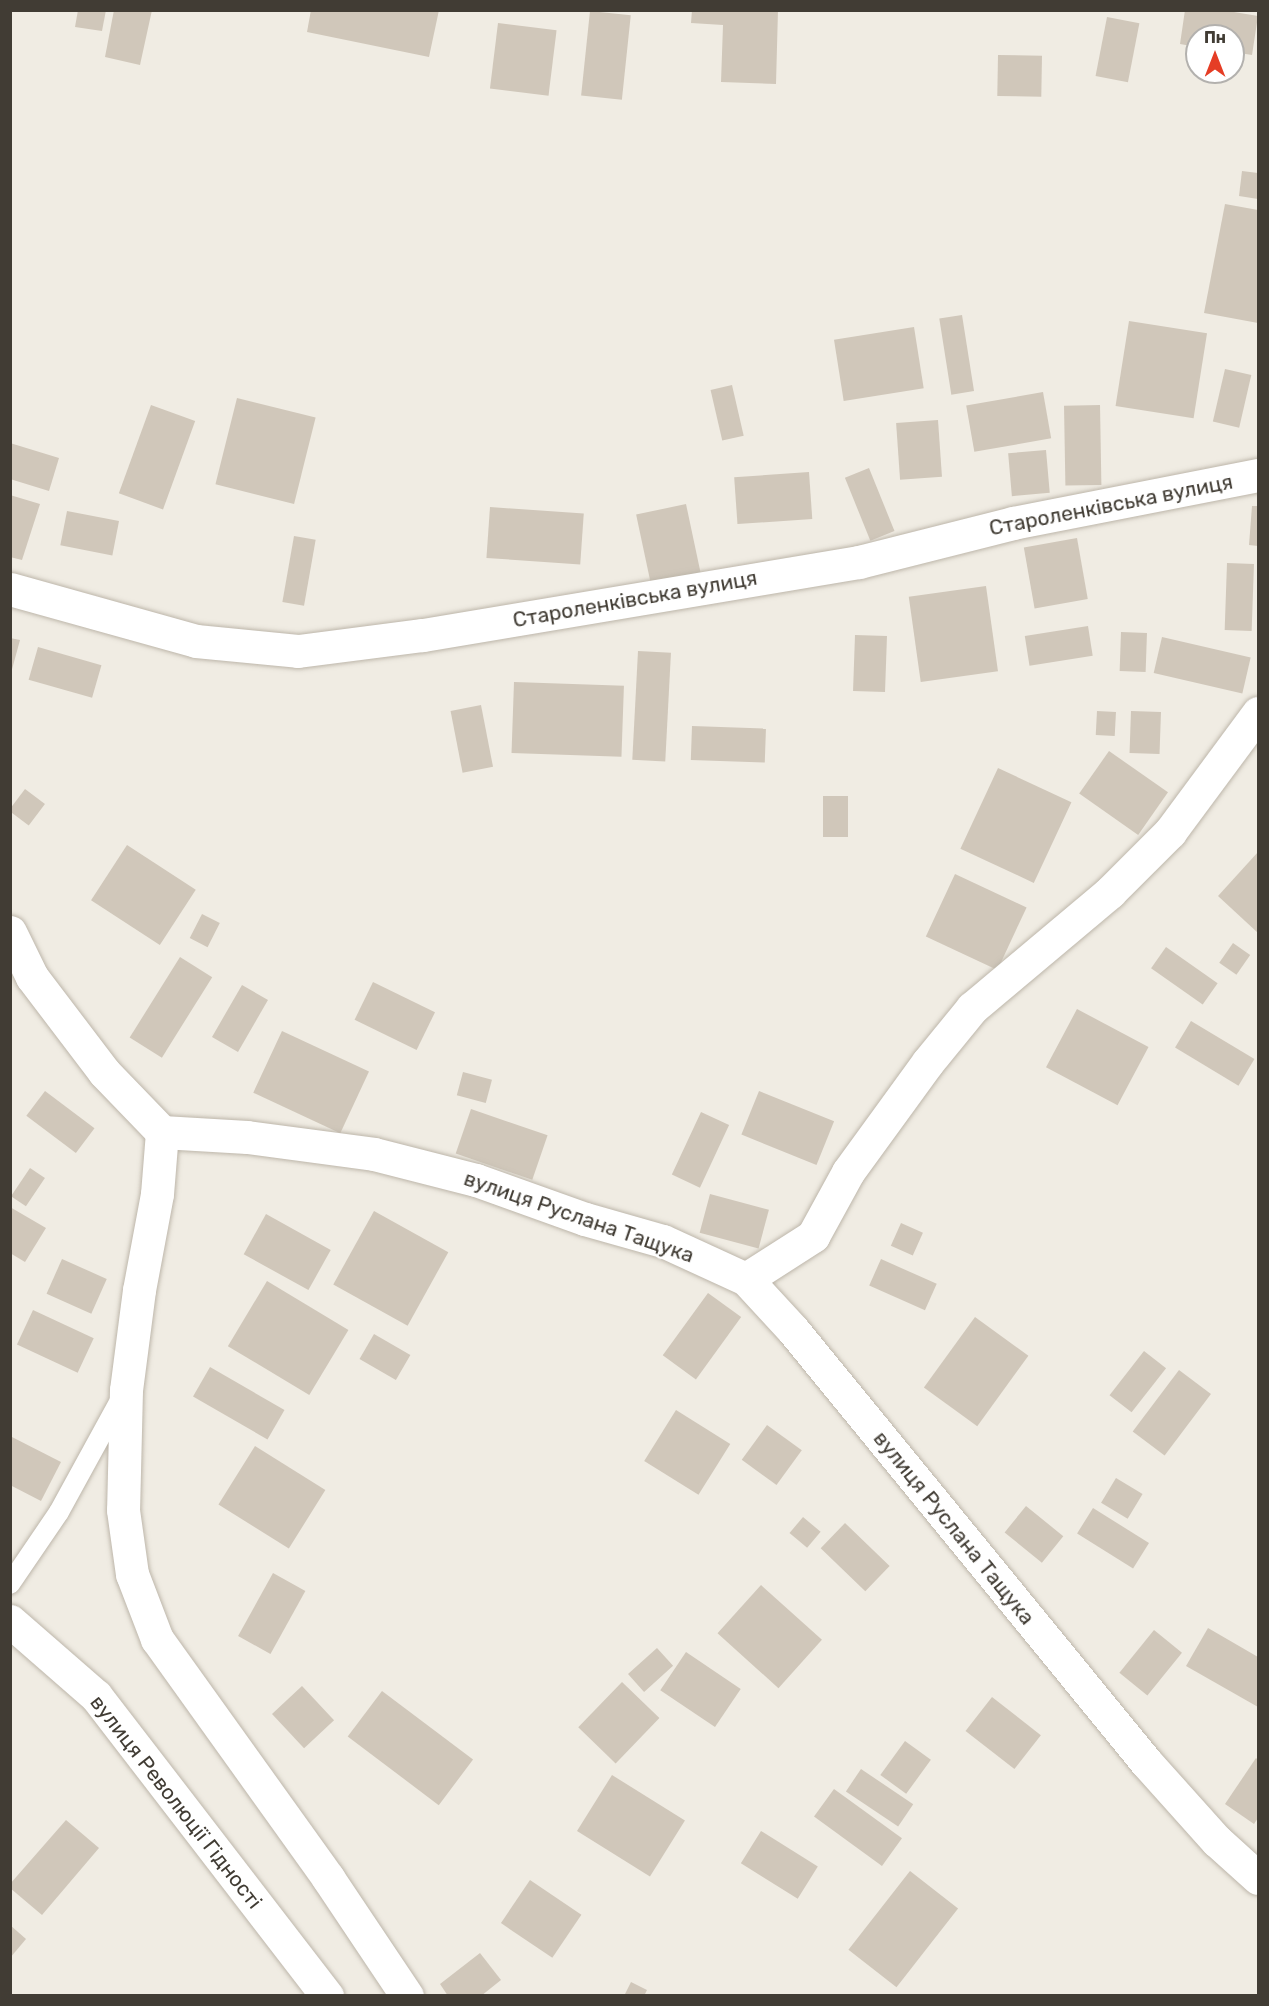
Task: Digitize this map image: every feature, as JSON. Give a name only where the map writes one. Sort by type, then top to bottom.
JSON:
[{"type":"street","name":"Староленківська вулиця","points":[[10,589],[196,641],[298,651],[423,635],[859,562],[1013,523],[1258,475]]},
{"type":"street","points":[[746,1279],[813,1236],[848,1172],[928,1062],[972,1008],[1110,892],[1170,832],[1258,713]]},
{"type":"street","points":[[10,932],[32,977],[104,1072],[162,1132],[157,1194],[139,1290],[126,1390],[123,1510],[132,1574],[157,1640],[328,1878],[407,1995]]},
{"type":"street","name":"вулиця Руслана Тащука","points":[[162,1132],[247,1137],[385,1156],[476,1180],[585,1219],[663,1241],[746,1279],[793,1330],[1146,1762],[1217,1841],[1258,1878]]},
{"type":"street","name":"вулиця Революції Гідності","points":[[10,1621],[96,1696],[327,1995]]},
{"type":"lane","points":[[10,1584],[59,1512],[126,1390]]},
{"type":"building","points":[[78,10],[106,10],[102,31],[75,27]]},
{"type":"building","points":[[114,10],[152,10],[140,65],[105,57]]},
{"type":"building","points":[[311,10],[439,10],[429,57],[307,32]]},
{"type":"building","points":[[692,10],[778,10],[776,84],[721,82],[723,25],[691,23]]},
{"type":"building","points":[[1185,10],[1222,10],[1258,16],[1252,55],[1245,54],[1245,24],[1185,24],[1185,45],[1180,44]]},
{"type":"building","points":[[590,11],[631,15],[622,100],[581,96]]},
{"type":"building","points":[[1107,17],[1139,23],[1128,82],[1096,76]]},
{"type":"building","points":[[498,23],[557,30],[549,96],[490,89]]},
{"type":"building","points":[[998,55],[1042,56],[1041,97],[997,96]]},
{"type":"building","points":[[1242,171],[1258,173],[1258,199],[1239,196]]},
{"type":"building","points":[[1225,204],[1258,210],[1258,323],[1204,313]]},
{"type":"building","points":[[962,315],[974,391],[951,395],[939,319]]},
{"type":"building","points":[[1129,321],[1207,333],[1194,418],[1116,406]]},
{"type":"building","points":[[914,327],[924,388],[844,401],[834,340]]},
{"type":"building","points":[[1225,369],[1251,375],[1239,428],[1213,422]]},
{"type":"building","points":[[732,385],[744,436],[722,441],[711,390]]},
{"type":"building","points":[[1043,392],[1051,438],[974,452],[966,406]]},
{"type":"building","points":[[237,398],[316,418],[294,504],[215,484]]},
{"type":"building","points":[[151,405],[195,421],[163,509],[119,493]]},
{"type":"building","points":[[1100,405],[1101,485],[1065,486],[1064,406]]},
{"type":"building","points":[[938,420],[942,477],[900,480],[896,423]]},
{"type":"building","points":[[10,443],[59,458],[49,491],[10,479]]},
{"type":"building","points":[[1046,450],[1050,493],[1012,496],[1008,453]]},
{"type":"building","points":[[869,468],[894,531],[870,541],[845,478]]},
{"type":"building","points":[[809,472],[812,519],[737,524],[734,477]]},
{"type":"building","points":[[10,495],[40,504],[22,560],[10,557]]},
{"type":"building","points":[[686,504],[701,574],[651,585],[636,515]]},
{"type":"building","points":[[1252,506],[1258,506],[1258,546],[1249,545]]},
{"type":"building","points":[[490,507],[584,514],[580,564],[486,558]]},
{"type":"building","points":[[67,511],[119,521],[112,555],[60,545]]},
{"type":"building","points":[[294,536],[316,540],[304,606],[282,602]]},
{"type":"building","points":[[1077,538],[1088,599],[1035,608],[1024,547]]},
{"type":"building","points":[[1227,563],[1254,564],[1252,631],[1225,630]]},
{"type":"building","points":[[986,586],[998,671],[921,682],[909,597]]},
{"type":"building","points":[[1088,626],[1093,656],[1029,666],[1025,636]]},
{"type":"building","points":[[1121,632],[1147,633],[1146,672],[1120,671]]},
{"type":"building","points":[[855,635],[887,636],[885,692],[853,691]]},
{"type":"building","points":[[1162,637],[1251,657],[1242,694],[1154,673]]},
{"type":"building","points":[[10,638],[20,640],[11,673],[10,673]]},
{"type":"building","points":[[38,647],[101,665],[92,698],[29,680]]},
{"type":"building","points":[[638,651],[671,653],[665,762],[632,760]]},
{"type":"building","points":[[514,682],[624,686],[621,757],[512,753]]},
{"type":"building","points":[[481,705],[493,767],[463,773],[451,711]]},
{"type":"building","points":[[1097,711],[1116,712],[1115,736],[1096,735]]},
{"type":"building","points":[[1131,711],[1161,712],[1160,754],[1130,753]]},
{"type":"building","points":[[692,726],[766,729],[765,763],[691,760]]},
{"type":"building","points":[[1109,751],[1168,792],[1138,835],[1079,794]]},
{"type":"building","points":[[998,768],[1071,802],[1034,883],[960,849]]},
{"type":"building","points":[[25,789],[45,804],[29,826],[10,812]]},
{"type":"building","points":[[823,796],[848,796],[848,837],[823,837]]},
{"type":"building","points":[[127,845],[196,890],[160,945],[91,900]]},
{"type":"building","points":[[1258,852],[1258,933],[1218,896]]},
{"type":"building","points":[[955,874],[1027,907],[997,970],[926,937]]},
{"type":"building","points":[[202,914],[220,923],[208,947],[190,938]]},
{"type":"building","points":[[1233,943],[1250,955],[1236,975],[1219,963]]},
{"type":"building","points":[[1166,947],[1218,983],[1203,1004],[1151,968]]},
{"type":"building","points":[[180,957],[212,977],[162,1058],[130,1038]]},
{"type":"building","points":[[373,982],[435,1012],[417,1050],[355,1020]]},
{"type":"building","points":[[242,985],[268,1000],[238,1052],[212,1037]]},
{"type":"building","points":[[1077,1009],[1149,1047],[1118,1105],[1046,1067]]},
{"type":"building","points":[[1191,1021],[1254,1059],[1238,1086],[1175,1048]]},
{"type":"building","points":[[282,1031],[369,1072],[340,1133],[253,1093]]},
{"type":"building","points":[[463,1072],[492,1080],[486,1103],[457,1095]]},
{"type":"building","points":[[45,1091],[95,1128],[76,1153],[26,1116]]},
{"type":"building","points":[[759,1091],[834,1121],[816,1165],[741,1135]]},
{"type":"building","points":[[471,1109],[548,1135],[532,1180],[456,1153]]},
{"type":"building","points":[[701,1112],[729,1125],[700,1188],[672,1175]]},
{"type":"building","points":[[30,1168],[45,1178],[26,1206],[11,1196]]},
{"type":"building","points":[[710,1194],[769,1210],[759,1248],[700,1233]]},
{"type":"building","points":[[10,1207],[46,1228],[25,1262],[10,1253]]},
{"type":"building","points":[[374,1211],[448,1252],[408,1326],[333,1284]]},
{"type":"building","points":[[266,1214],[331,1250],[308,1290],[244,1254]]},
{"type":"building","points":[[901,1223],[923,1233],[913,1256],[891,1246]]},
{"type":"building","points":[[62,1259],[107,1279],[91,1314],[47,1294]]},
{"type":"building","points":[[881,1259],[937,1284],[925,1310],[869,1285]]},
{"type":"building","points":[[267,1281],[348,1330],[309,1395],[228,1346]]},
{"type":"building","points":[[708,1293],[741,1317],[696,1379],[663,1355]]},
{"type":"building","points":[[33,1310],[94,1338],[78,1373],[17,1344]]},
{"type":"building","points":[[975,1317],[1028,1356],[977,1426],[924,1387]]},
{"type":"building","points":[[374,1334],[410,1355],[396,1380],[359,1359]]},
{"type":"building","points":[[1144,1351],[1166,1368],[1132,1412],[1110,1395]]},
{"type":"building","points":[[210,1367],[284,1410],[267,1439],[193,1396]]},
{"type":"building","points":[[1179,1370],[1211,1394],[1165,1456],[1133,1431]]},
{"type":"building","points":[[676,1410],[730,1444],[698,1495],[644,1461]]},
{"type":"building","points":[[767,1425],[802,1450],[777,1485],[742,1460]]},
{"type":"building","points":[[10,1436],[61,1462],[41,1501],[10,1485]]},
{"type":"building","points":[[255,1446],[325,1490],[289,1548],[218,1505]]},
{"type":"building","points":[[1116,1478],[1143,1494],[1128,1519],[1101,1503]]},
{"type":"building","points":[[1026,1506],[1063,1536],[1042,1563],[1005,1532]]},
{"type":"building","points":[[1093,1508],[1149,1543],[1133,1568],[1077,1533]]},
{"type":"building","points":[[803,1517],[821,1532],[807,1548],[790,1533]]},
{"type":"building","points":[[845,1523],[890,1566],[865,1591],[821,1548]]},
{"type":"building","points":[[273,1573],[305,1591],[270,1654],[238,1636]]},
{"type":"building","points":[[761,1585],[822,1640],[778,1688],[718,1633]]},
{"type":"building","points":[[1208,1628],[1258,1657],[1258,1707],[1186,1666]]},
{"type":"building","points":[[1154,1630],[1182,1653],[1147,1695],[1119,1673]]},
{"type":"building","points":[[657,1648],[673,1666],[644,1692],[628,1674]]},
{"type":"building","points":[[686,1652],[741,1689],[715,1727],[660,1690]]},
{"type":"building","points":[[622,1682],[659,1718],[616,1763],[578,1727]]},
{"type":"building","points":[[302,1686],[334,1720],[304,1748],[272,1714]]},
{"type":"building","points":[[382,1691],[473,1760],[439,1805],[348,1737]]},
{"type":"building","points":[[992,1697],[1041,1735],[1014,1769],[966,1731]]},
{"type":"building","points":[[905,1741],[931,1760],[906,1794],[880,1775]]},
{"type":"building","points":[[1256,1758],[1258,1760],[1258,1818],[1254,1824],[1225,1804]]},
{"type":"building","points":[[861,1769],[913,1804],[898,1827],[846,1791]]},
{"type":"building","points":[[612,1775],[685,1821],[650,1877],[577,1831]]},
{"type":"building","points":[[834,1789],[902,1838],[882,1866],[814,1817]]},
{"type":"building","points":[[66,1820],[99,1848],[42,1915],[10,1888],[10,1884]]},
{"type":"building","points":[[761,1831],[818,1867],[798,1899],[741,1863]]},
{"type":"building","points":[[910,1871],[958,1909],[897,1987],[848,1950]]},
{"type":"building","points":[[530,1880],[581,1915],[552,1958],[501,1923]]},
{"type":"building","points":[[10,1925],[26,1939],[10,1958]]},
{"type":"building","points":[[480,1953],[501,1980],[481,1996],[448,1996],[440,1984]]},
{"type":"building","points":[[631,1982],[647,1990],[644,1996],[624,1996]]}]
